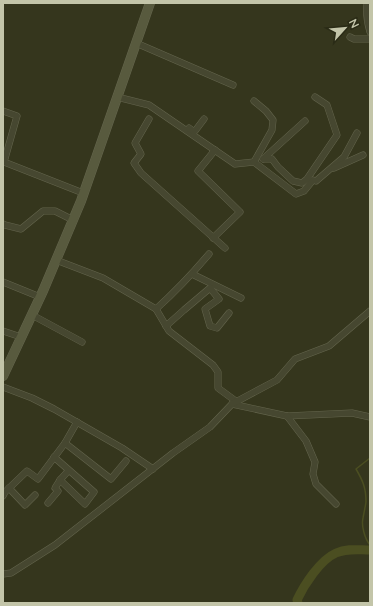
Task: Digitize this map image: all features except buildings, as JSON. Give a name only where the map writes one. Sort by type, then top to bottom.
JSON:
[{"type":"main road","points":[[3,376],[40,297],[83,193],[136,43],[148,4]]},
{"type":"street","points":[[366,4],[366,13],[370,32]]},
{"type":"street","points":[[350,37],[354,39],[370,39]]},
{"type":"street","points":[[136,43],[233,85]]},
{"type":"street","points":[[117,97],[149,105],[235,164],[256,163],[264,159],[305,121]]},
{"type":"street","points":[[264,159],[272,159],[293,181],[302,183],[307,179],[337,135],[327,105],[315,97]]},
{"type":"street","points":[[254,100],[273,120],[272,130],[256,163]]},
{"type":"street","points":[[155,109],[159,107],[193,131],[195,131],[204,119]]},
{"type":"street","points":[[3,112],[17,116],[4,162],[83,193]]},
{"type":"street","points":[[148,119],[135,143],[141,154],[134,163],[141,173],[225,248]]},
{"type":"street","points":[[256,163],[296,194],[304,191],[313,180],[316,181],[344,157],[357,133]]},
{"type":"street","points":[[213,238],[240,212],[198,170],[215,150]]},
{"type":"street","points":[[328,170],[364,155]]},
{"type":"street","points":[[3,224],[5,226],[21,229],[43,211],[55,211],[72,220]]},
{"type":"street","points":[[156,309],[192,274],[209,254]]},
{"type":"street","points":[[56,260],[103,278],[156,309],[169,331],[213,365],[218,372],[218,388],[234,403],[287,416],[352,413],[370,417]]},
{"type":"street","points":[[192,274],[241,298]]},
{"type":"street","points":[[3,282],[40,297]]},
{"type":"street","points":[[166,326],[210,288],[219,299],[205,309],[210,326],[217,328],[229,313]]},
{"type":"street","points":[[3,574],[11,573],[55,545],[173,453],[210,427],[234,403],[277,380],[295,359],[329,346],[370,311]]},
{"type":"street","points":[[32,315],[82,342]]},
{"type":"street","points":[[3,331],[21,337]]},
{"type":"street","points":[[3,387],[32,398],[77,422],[122,448],[153,469]]},
{"type":"street","points":[[287,416],[306,442],[315,462],[313,474],[316,484],[336,504]]},
{"type":"street","points":[[3,496],[9,488],[27,471],[38,479],[65,443],[77,422]]},
{"type":"street","points":[[65,443],[111,479],[126,461]]},
{"type":"street","points":[[54,457],[94,492],[85,504],[60,480]]},
{"type":"street","points":[[48,504],[58,491],[55,488],[69,470]]},
{"type":"street","points":[[9,488],[25,505],[35,495]]},
{"type":"waterway","points":[[370,458],[356,469],[365,489],[366,502],[363,528],[370,545]]},
{"type":"waterway","points":[[298,603],[297,600],[308,580],[318,567],[330,556],[344,550],[370,550]]}]
